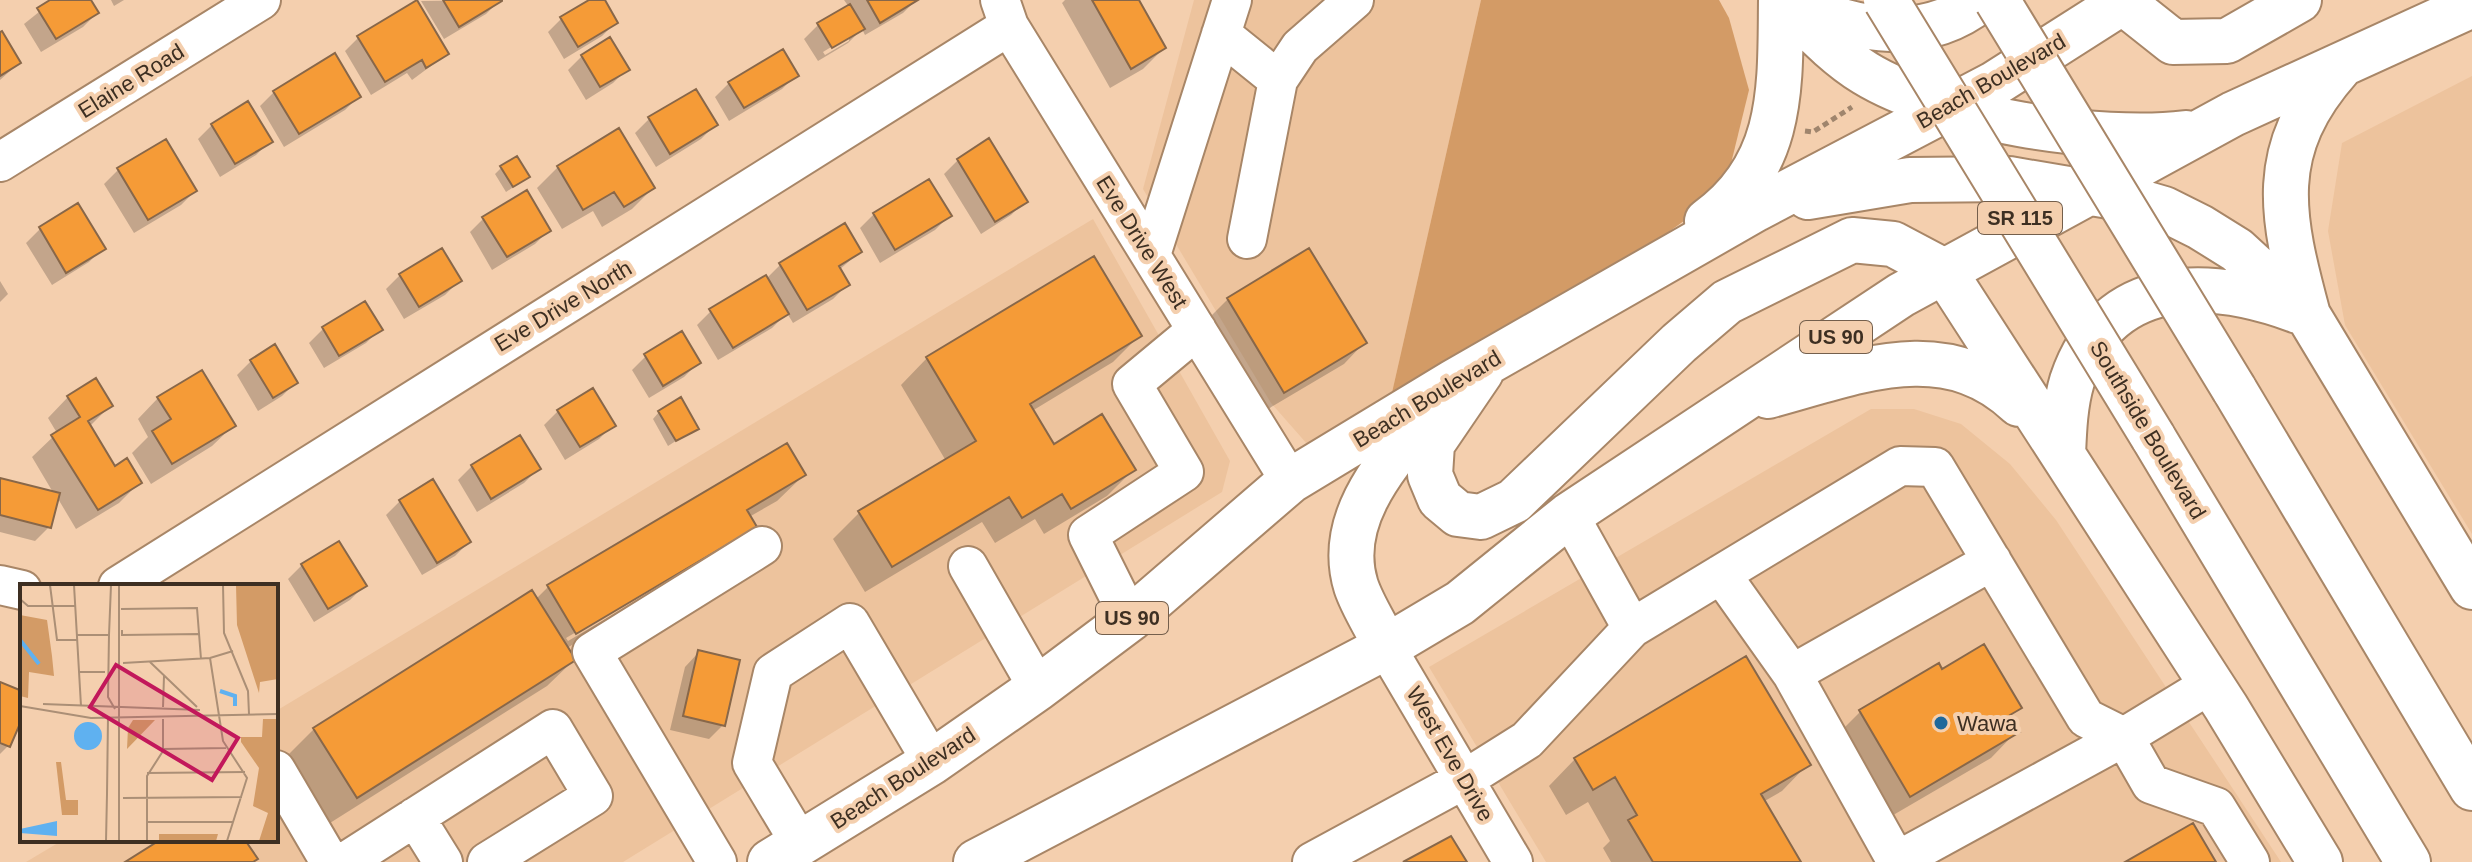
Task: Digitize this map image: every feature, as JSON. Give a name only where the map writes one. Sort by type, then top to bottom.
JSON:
[{"type":"highway","points":[[1782,0],[1854,26],[1885,31],[1917,30],[1949,20],[1981,0]]},
{"type":"highway","points":[[1782,0],[1865,73],[1948,109],[2019,124],[2094,132],[2141,135],[2198,131]]},
{"type":"highway","points":[[1604,295],[1723,210],[1771,141],[1780,92],[1782,0]]},
{"type":"highway","name":"Southside Boulevard","points":[[1886,0],[2408,862]]},
{"type":"highway","points":[[1997,0],[2472,788]]},
{"type":"highway","points":[[2123,1],[2173,42],[2227,41],[2299,0]]},
{"type":"highway","points":[[2411,33],[2449,0]]},
{"type":"highway","name":"Beach Boulevard","points":[[785,853],[932,762],[1038,688],[1130,619],[1290,481],[1470,373],[1756,209],[1948,109],[2123,1]]},
{"type":"highway","name":"US 90","points":[[976,862],[1386,647],[1460,603],[1569,515],[1901,295],[2198,131],[2472,5]]},
{"type":"highway","points":[[2308,315],[2289,240],[2285,206],[2287,169],[2295,132],[2313,98],[2342,65]]},
{"type":"highway","points":[[1756,209],[1910,180],[2009,179],[2088,191],[2164,209],[2200,227],[2237,250],[2308,315],[2472,587]]},
{"type":"highway","points":[[1470,373],[1462,404],[1432,444],[1430,475],[1440,499],[1458,514],[1481,517],[1514,501],[1679,343],[1727,302],[1852,240],[1893,244],[1944,271],[2218,695],[2320,862]]},
{"type":"highway","points":[[2063,455],[2071,383],[2084,352],[2104,324],[2132,305],[2163,292],[2194,288],[2267,300],[2308,315]]},
{"type":"highway","points":[[1731,405],[1894,363],[1940,364],[1975,372],[2001,387],[2063,455]]},
{"type":"highway","points":[[1386,647],[1356,584],[1353,529],[1375,479],[1470,373]]},
{"type":"highway","points":[[2218,695],[2341,862]]},
{"type":"street","name":"Elaine Road","points":[[0,162],[261,0]]},
{"type":"street","points":[[1247,239],[1278,80],[1300,47],[1354,0]]},
{"type":"street","name":"Eve Drive West","points":[[1004,13],[1290,481]]},
{"type":"street","name":"Eve Drive North","points":[[121,584],[1004,13]]},
{"type":"street","points":[[1226,17],[1278,80]]},
{"type":"street","points":[[1151,255],[1226,17]]},
{"type":"street","points":[[1130,619],[1088,535],[1184,472],[1132,384],[1197,330]]},
{"type":"street","points":[[1312,862],[1465,779],[1527,740],[1632,628],[1900,466],[1935,467],[2086,718],[2124,737],[2151,784],[2216,807],[2250,862]]},
{"type":"street","points":[[1569,515],[1632,628]]},
{"type":"street","points":[[717,862],[592,652],[762,546]]},
{"type":"street","points":[[1792,674],[1992,561]]},
{"type":"street","points":[[968,566],[1038,688]]},
{"type":"street","points":[[1721,574],[1792,674],[1898,861],[2124,737],[2218,695]]},
{"type":"street","points":[[0,585],[20,590]]},
{"type":"street","points":[[785,853],[752,763],[773,673],[850,623],[932,762]]},
{"type":"street","name":"West Eve Drive","points":[[1386,647],[1513,862]]},
{"type":"street","points":[[345,862],[553,729],[593,796],[487,862]]},
{"type":"street","points":[[278,773],[330,862]]},
{"type":"street","points":[[415,817],[443,862]]},
{"type":"path","points":[[1799,131],[1813,132],[1859,102]]},
{"type":"shaded area","points":[[1194,0],[1481,0],[1391,397],[1308,445],[1271,403],[1143,189]]},
{"type":"shaded area","points":[[1481,0],[1719,0],[1729,18],[1749,90],[1724,192],[1652,244],[1391,397]]},
{"type":"shaded area","points":[[2472,76],[2472,534],[2345,325],[2328,231],[2342,143]]},
{"type":"shaded area","points":[[1093,219],[1230,461],[1222,492],[623,862],[26,862],[60,842],[278,842],[278,710]]},
{"type":"shaded area","points":[[1871,409],[1914,409],[1961,424],[2010,464],[2056,520],[2281,862],[1546,862],[1429,667]]},
{"type":"building","points":[[50,0],[91,0],[99,13],[56,39],[37,8]]},
{"type":"building","points":[[417,0],[449,54],[426,68],[422,60],[385,82],[357,36]]},
{"type":"building","points":[[443,0],[502,0],[502,1],[459,27]]},
{"type":"building","points":[[589,0],[605,0],[618,23],[578,47],[560,17]]},
{"type":"building","points":[[867,0],[918,0],[880,23]]},
{"type":"building","points":[[1092,0],[1139,0],[1166,48],[1131,69]]},
{"type":"building","points":[[850,4],[865,29],[832,48],[817,23]]},
{"type":"building","points":[[0,32],[21,63],[0,76]]},
{"type":"building","points":[[610,37],[630,70],[600,87],[581,55]]},
{"type":"building","points":[[783,49],[799,76],[744,108],[728,82]]},
{"type":"building","points":[[335,53],[361,97],[299,134],[273,91]]},
{"type":"building","points":[[696,89],[718,125],[670,154],[648,117]]},
{"type":"building","points":[[248,101],[273,142],[235,164],[211,124]]},
{"type":"building","points":[[619,128],[655,188],[624,207],[614,192],[583,210],[557,166]]},
{"type":"building","points":[[989,138],[1028,202],[995,222],[957,159]]},
{"type":"building","points":[[166,139],[197,191],[148,220],[117,168]]},
{"type":"building","points":[[517,156],[530,177],[513,187],[500,166]]},
{"type":"building","points":[[929,179],[952,216],[895,250],[873,213]]},
{"type":"building","points":[[527,190],[551,231],[507,257],[482,217]]},
{"type":"building","points":[[78,203],[106,249],[66,273],[39,227]]},
{"type":"building","points":[[845,223],[862,252],[839,266],[850,285],[807,310],[779,263]]},
{"type":"building","points":[[442,248],[462,281],[419,307],[399,274]]},
{"type":"building","points":[[1309,248],[1367,343],[1284,393],[1227,298]]},
{"type":"building","points":[[1094,256],[1142,336],[1030,404],[1054,444],[1102,414],[1136,470],[1071,509],[1062,494],[1022,518],[1009,497],[892,567],[858,511],[976,441],[926,357]]},
{"type":"building","points":[[766,275],[789,314],[733,348],[709,309]]},
{"type":"building","points":[[365,301],[383,330],[339,356],[322,327]]},
{"type":"building","points":[[682,331],[701,363],[663,386],[644,354]]},
{"type":"building","points":[[275,344],[298,383],[273,398],[250,360]]},
{"type":"building","points":[[202,370],[236,426],[172,464],[152,431],[171,419],[157,397]]},
{"type":"building","points":[[96,378],[113,406],[88,421],[115,466],[127,458],[142,483],[98,510],[51,435],[80,417],[67,396]]},
{"type":"building","points":[[593,388],[616,426],[580,447],[557,410]]},
{"type":"building","points":[[681,397],[699,429],[676,441],[658,411]]},
{"type":"building","points":[[520,435],[541,469],[491,499],[471,465]]},
{"type":"building","points":[[787,443],[806,475],[747,510],[757,527],[576,634],[547,585]]},
{"type":"building","points":[[0,478],[60,493],[51,528],[0,515]]},
{"type":"building","points":[[433,479],[471,542],[437,563],[399,500]]},
{"type":"building","points":[[339,541],[367,586],[328,609],[301,564]]},
{"type":"building","points":[[532,590],[576,660],[357,798],[313,728]]},
{"type":"building","name":"Wawa","points":[[1984,644],[2022,708],[2010,715],[2020,732],[1910,797],[1859,710],[1939,663],[1942,669]]},
{"type":"building","points":[[698,650],[740,660],[725,726],[683,716]]},
{"type":"building","points":[[1746,656],[1811,765],[1761,794],[1801,862],[1653,862],[1628,820],[1637,815],[1615,777],[1593,790],[1574,758]]},
{"type":"building","points":[[0,682],[20,690],[20,724],[10,747],[0,743]]},
{"type":"building","points":[[2193,823],[2216,862],[2125,862]]},
{"type":"building","points":[[1451,836],[1467,862],[1403,862]]},
{"type":"building","points":[[157,842],[246,842],[258,859],[253,862],[125,862]]},
{"type":"place","name":"Wawa","points":[[1941,723]]}]
